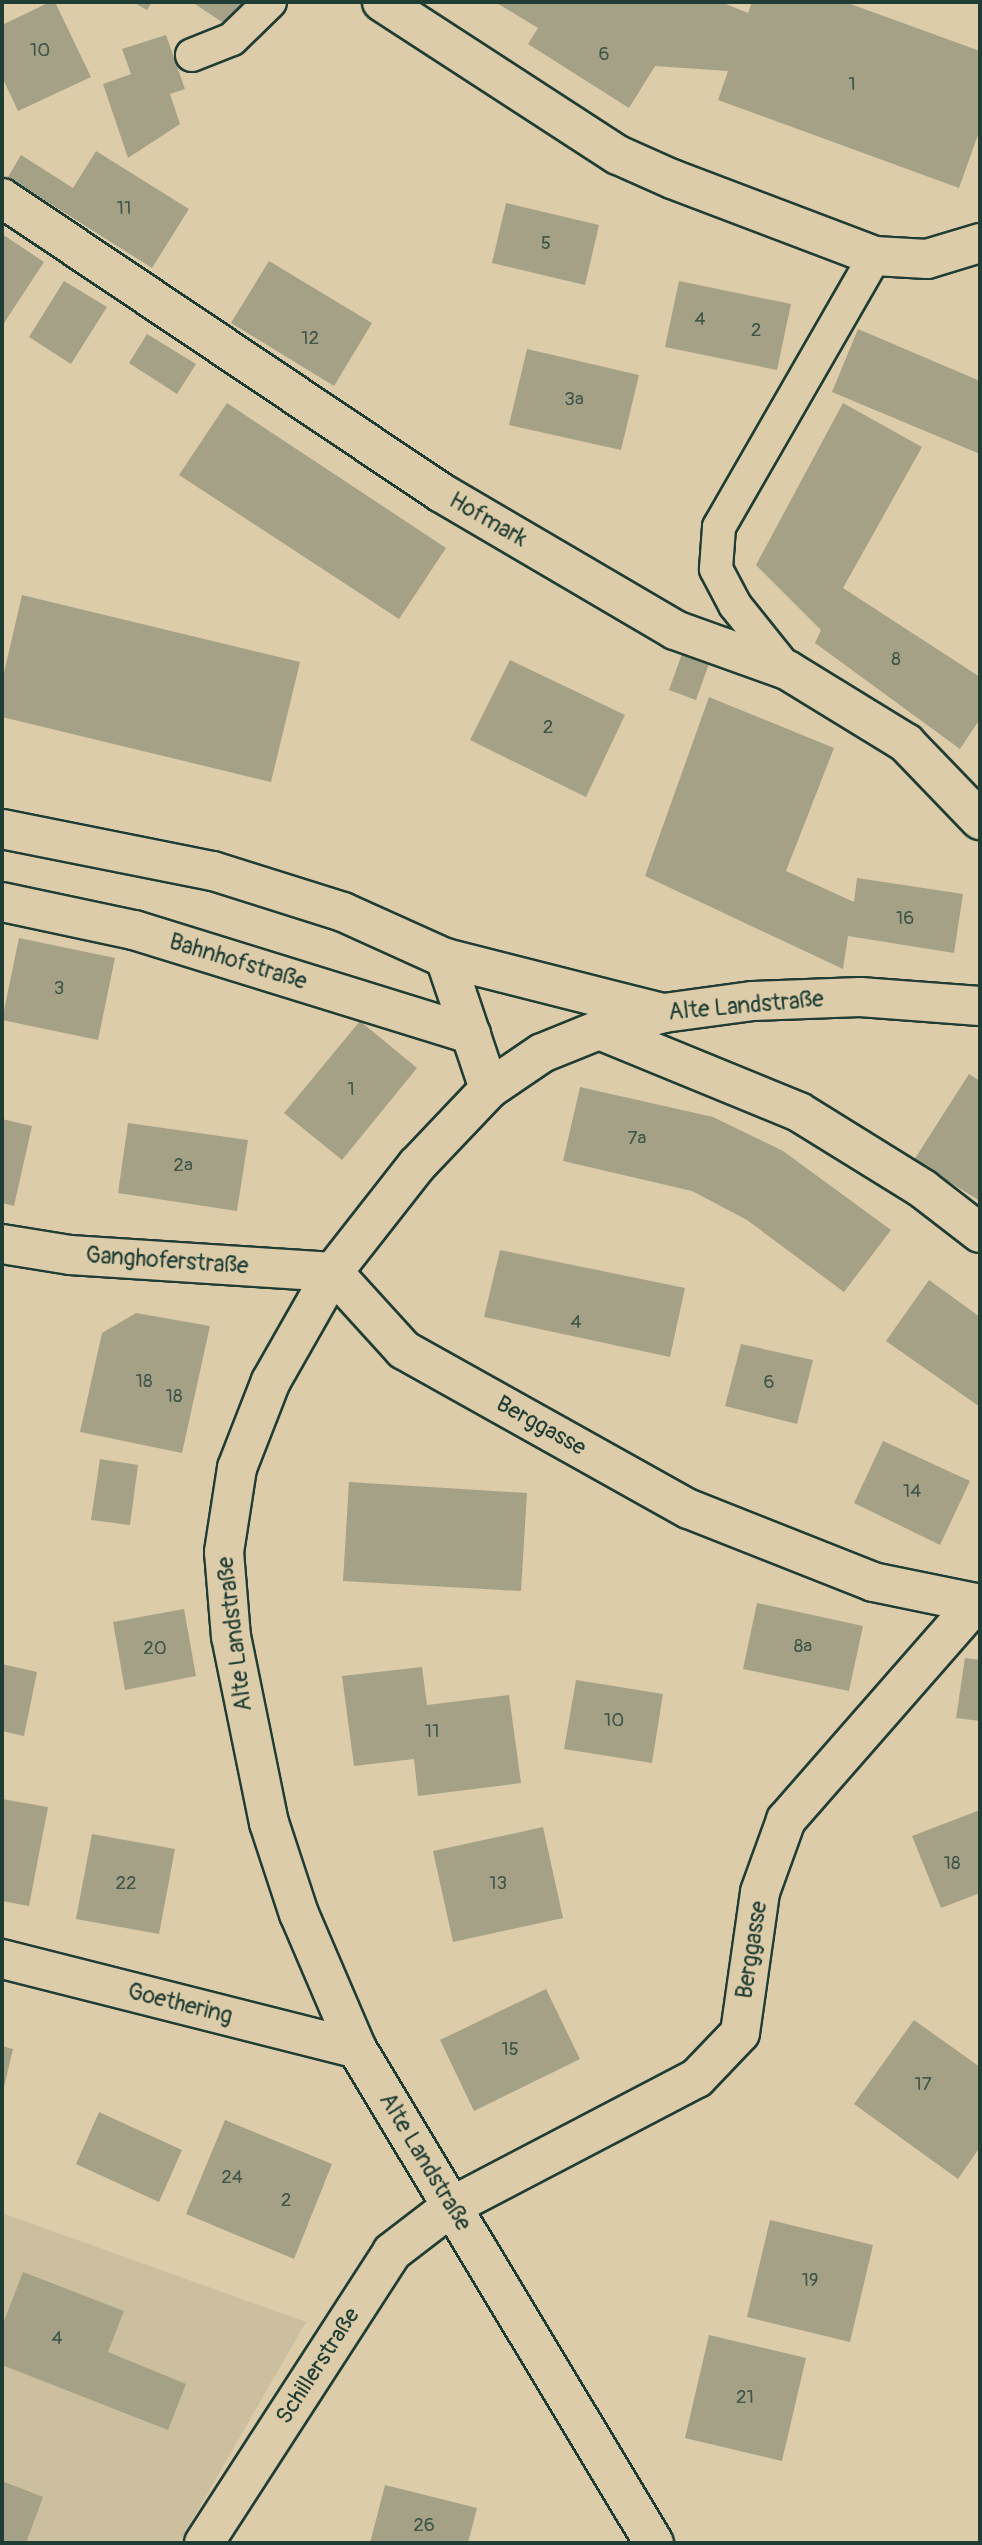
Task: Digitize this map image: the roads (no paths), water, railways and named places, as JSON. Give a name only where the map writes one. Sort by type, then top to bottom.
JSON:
[{"type":"street","points":[[382,2],[618,155],[874,256],[927,259],[980,243]]},
{"type":"street","name":"Hofmark","points":[[2,198],[440,492],[675,630],[787,670],[906,743],[980,820]]},
{"type":"street","points":[[2,829],[213,871],[343,912],[445,958],[664,1013]]},
{"type":"street","name":"Bahnhofstraße","points":[[2,902],[134,929],[471,1034]]},
{"type":"street","points":[[445,958],[489,1089]]},
{"type":"street","name":"Alte Landstraße","points":[[654,2543],[357,2049],[299,1914],[269,1823],[233,1649],[224,1552],[237,1468],[271,1381],[333,1272],[417,1165],[489,1089],[542,1053],[599,1030],[664,1013],[753,1001],[860,997],[980,1006]]},
{"type":"street","points":[[599,1030],[799,1112],[923,1189],[980,1233]]},
{"type":"street","name":"Ganghoferstraße","points":[[2,1244],[70,1255],[333,1272]]},
{"type":"street","name":"Berggasse","points":[[333,1272],[404,1350],[689,1509],[873,1582],[978,1604],[786,1820],[760,1892],[740,2033],[697,2078],[452,2206]]},
{"type":"street","name":"Goethering","points":[[2,1959],[357,2049]]},
{"type":"street","name":"Schillerstraße","points":[[204,2543],[392,2252],[452,2206]]},
{"type":"lane","points":[[192,55],[232,39],[270,2]]},
{"type":"lane","points":[[787,670],[735,605],[716,569],[719,527],[874,256]]}]
